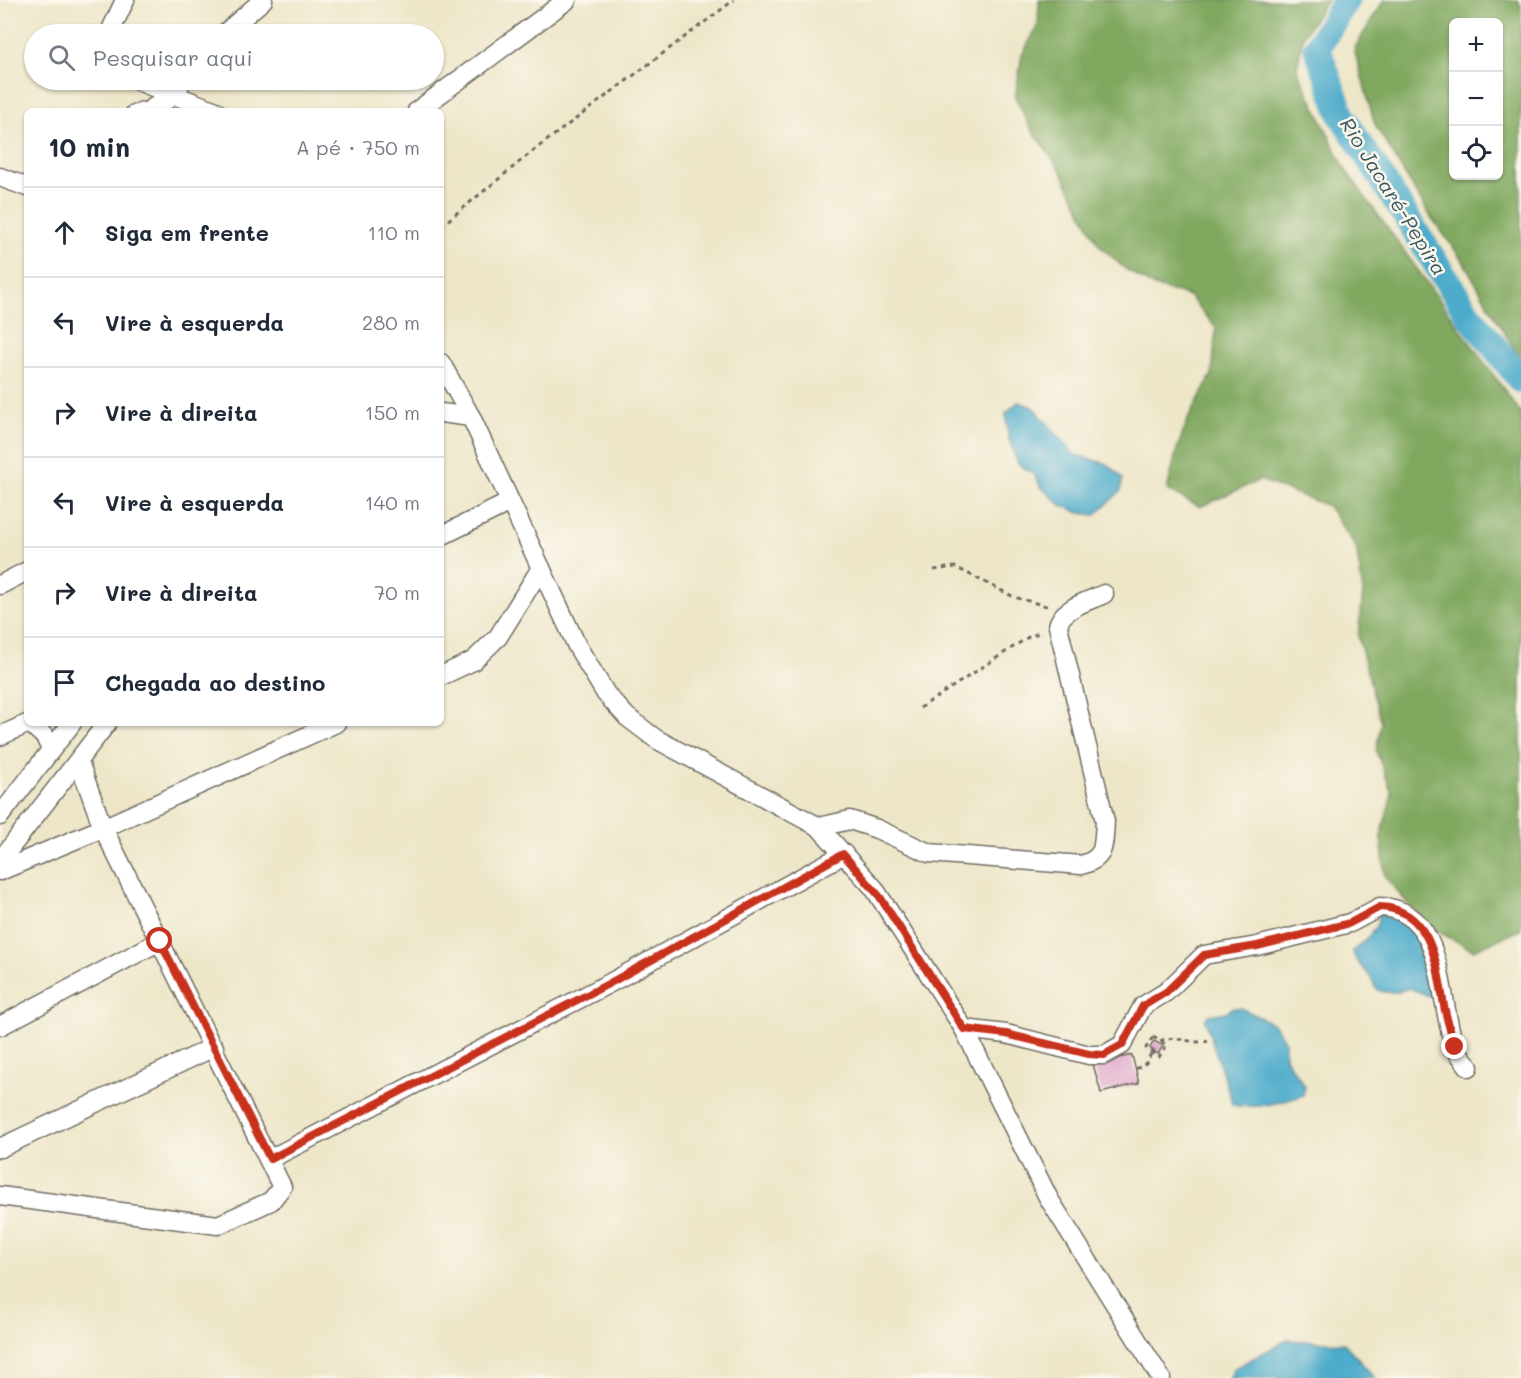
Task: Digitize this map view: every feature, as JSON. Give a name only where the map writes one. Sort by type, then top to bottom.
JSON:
[{"type":"street","points":[[114,24],[125,0]]},
{"type":"street","points":[[235,24],[263,0]]},
{"type":"street","points":[[421,108],[567,0]]},
{"type":"street","points":[[159,90],[207,108]]},
{"type":"street","points":[[155,108],[173,96],[177,90]]},
{"type":"street","points":[[0,177],[24,186]]},
{"type":"street","points":[[444,368],[471,417],[576,646],[606,694],[627,717],[656,739],[819,827],[880,897],[964,1029],[1049,1199],[1161,1378]]},
{"type":"street","points":[[444,414],[471,417]]},
{"type":"street","points":[[444,535],[510,502]]},
{"type":"street","points":[[444,674],[473,661],[498,637],[541,568]]},
{"type":"street","points":[[0,585],[24,573]]},
{"type":"street","points":[[819,827],[850,820],[877,829],[929,853],[1081,865],[1093,862],[1102,851],[1105,821],[1062,619],[1104,594]]},
{"type":"street","points":[[0,736],[24,726]]},
{"type":"street","points":[[33,726],[45,737],[51,749]]},
{"type":"street","points":[[0,816],[70,726]]},
{"type":"street","points":[[0,861],[105,726]]},
{"type":"street","points":[[0,871],[104,828],[329,726]]},
{"type":"street","points":[[0,1196],[218,1226],[271,1201],[282,1187],[104,828],[79,762]]},
{"type":"street","points":[[270,1159],[610,983],[843,854]]},
{"type":"street","points":[[964,1029],[1006,1034],[1089,1054],[1104,1055],[1122,1045],[1143,1006],[1174,985],[1204,955],[1257,946],[1350,923],[1380,907],[1402,911],[1414,918],[1424,931],[1436,958],[1455,1047],[1469,1067]]},
{"type":"street","points":[[0,1026],[160,941]]},
{"type":"street","points":[[0,1148],[214,1047]]},
{"type":"path","points":[[444,224],[533,151],[734,0]]},
{"type":"path","points":[[934,570],[955,567],[1062,619]]},
{"type":"path","points":[[920,708],[1030,636],[1062,619]]},
{"type":"path","points":[[1153,1037],[1160,1041],[1167,1045],[1159,1057],[1146,1048],[1153,1037]]},
{"type":"path","points":[[1160,1041],[1173,1039],[1200,1043],[1208,1041]]},
{"type":"path","points":[[1136,1069],[1146,1063],[1152,1052]]},
{"type":"green space","points":[[1039,0],[1327,0],[1303,36],[1297,69],[1345,169],[1521,413],[1521,930],[1473,950],[1440,933],[1407,903],[1385,877],[1381,836],[1392,793],[1376,751],[1381,723],[1358,637],[1363,592],[1356,547],[1328,506],[1260,480],[1200,507],[1167,490],[1177,449],[1189,417],[1212,374],[1216,328],[1189,296],[1153,286],[1125,269],[1098,244],[1061,171],[1030,127],[1015,97],[1022,55],[1038,25]]},
{"type":"green space","points":[[1384,0],[1518,0],[1521,6],[1521,361],[1463,261],[1429,214],[1375,125],[1354,49]]},
{"type":"water","points":[[1018,402],[1033,407],[1075,455],[1108,464],[1122,478],[1121,491],[1095,515],[1080,513],[1061,505],[1042,488],[1033,473],[1018,464],[1008,437],[1006,413]]},
{"type":"water","points":[[1378,913],[1403,920],[1412,927],[1427,956],[1432,979],[1432,997],[1409,988],[1383,992],[1375,987],[1369,975],[1357,961],[1353,951],[1374,929]]},
{"type":"water","points":[[1232,1008],[1241,1008],[1274,1024],[1285,1042],[1285,1058],[1305,1086],[1303,1095],[1259,1106],[1233,1105],[1205,1020],[1208,1015],[1228,1012]]},
{"type":"water","points":[[1287,1340],[1344,1343],[1375,1378],[1230,1378],[1233,1369]]},
{"type":"building","points":[[1154,1041],[1163,1046],[1158,1054],[1150,1048]]},
{"type":"building","points":[[1132,1055],[1139,1083],[1101,1093],[1093,1064]]},
{"type":"waterway","name":"Rio Jacaré-Pepira","points":[[1346,0],[1317,48],[1342,116],[1468,314],[1521,380]]},
{"type":"route","points":[[160,941],[270,1159],[610,983],[843,854],[874,888],[964,1029],[1006,1034],[1089,1054],[1104,1055],[1122,1045],[1143,1006],[1166,992],[1204,955],[1216,951],[1257,946],[1350,923],[1380,907],[1402,911],[1414,918],[1424,931],[1436,958],[1445,1010],[1455,1047]]}]
